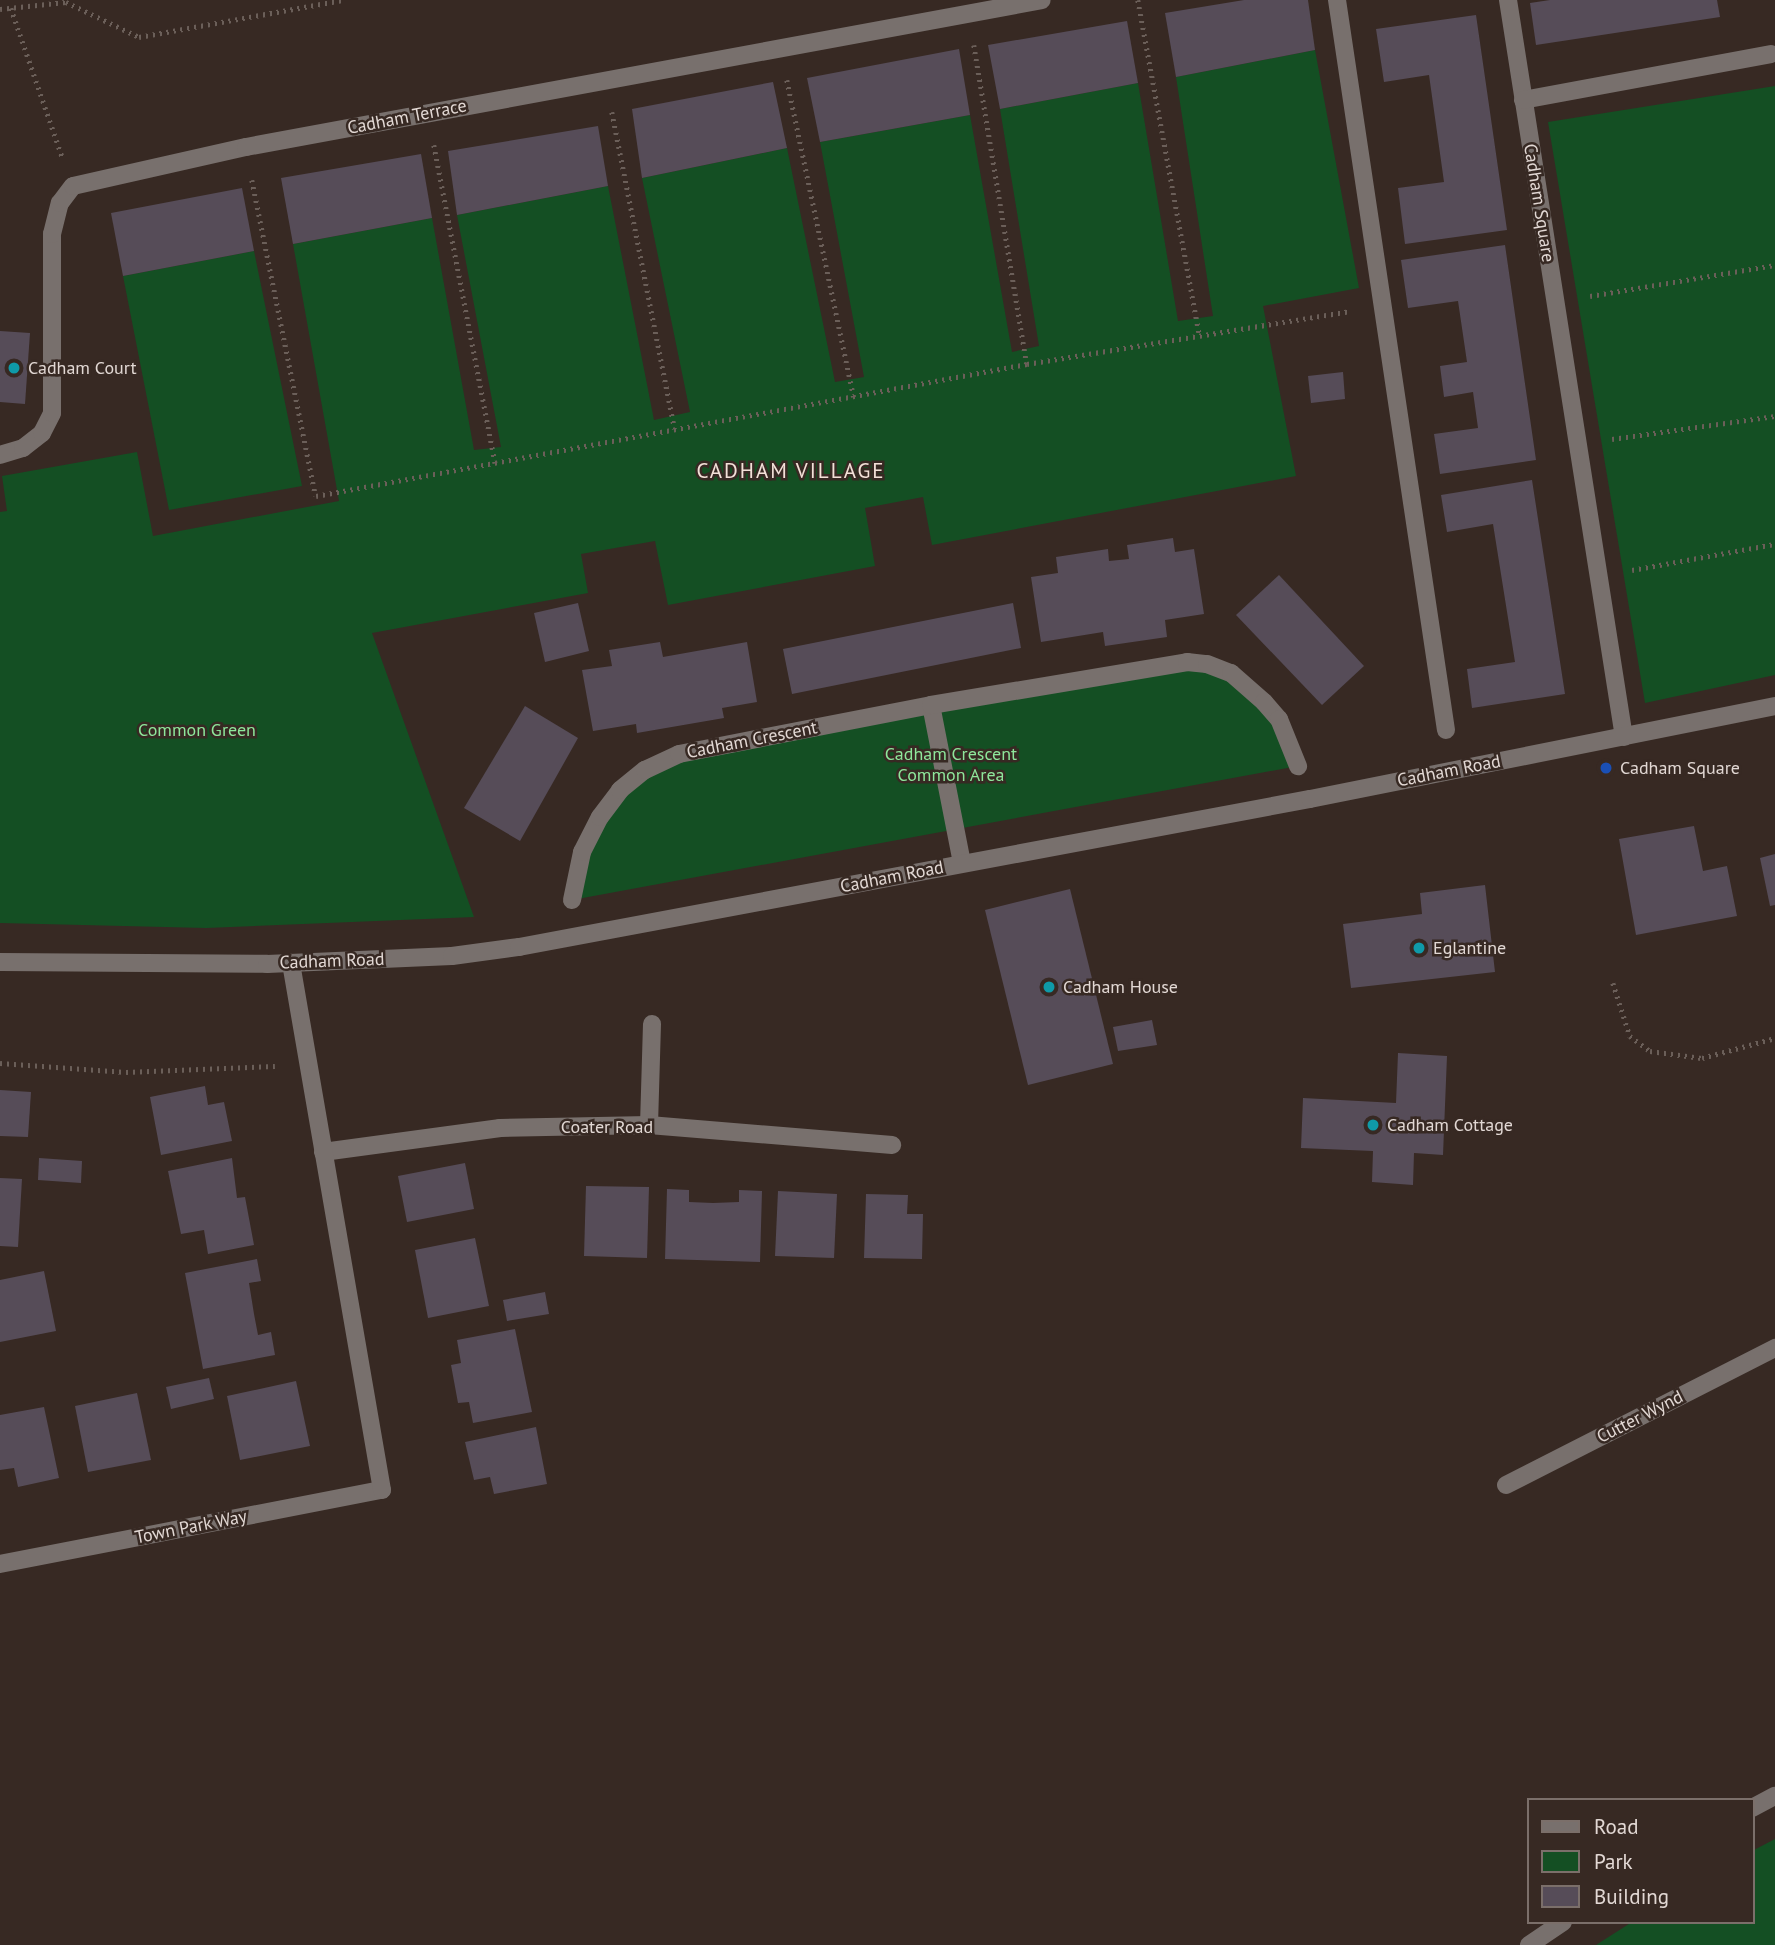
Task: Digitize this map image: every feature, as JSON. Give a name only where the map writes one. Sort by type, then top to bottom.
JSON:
[{"type":"street","name":"Cadham Terrace","points":[[72,186],[246,147],[1042,0]]},
{"type":"street","points":[[1337,0],[1446,730]]},
{"type":"street","name":"Cadham Square","points":[[1508,0],[1624,737]]},
{"type":"street","points":[[1523,100],[1771,54]]},
{"type":"street","points":[[0,455],[23,449],[42,433],[52,413],[52,234],[60,203],[72,186]]},
{"type":"street","name":"Cadham Crescent","points":[[572,900],[582,852],[600,817],[620,790],[645,770],[679,754],[931,705],[1187,662],[1207,664],[1231,673],[1264,702],[1279,719],[1298,766]]},
{"type":"street","points":[[931,705],[962,863]]},
{"type":"street","name":"Cadham Road","points":[[0,962],[291,963],[452,956],[519,947],[1775,706]]},
{"type":"street","points":[[291,963],[323,1152]]},
{"type":"street","points":[[649,1125],[652,1024]]},
{"type":"street","name":"Coater Road","points":[[323,1152],[500,1128],[649,1125],[892,1145]]},
{"type":"street","name":"Town Park Way","points":[[0,1564],[382,1490],[323,1152]]},
{"type":"street","name":"Cutter Wynd","points":[[1506,1485],[1775,1349]]},
{"type":"street","points":[[1754,1807],[1775,1796]]},
{"type":"street","points":[[1529,1945],[1560,1924]]},
{"type":"path","points":[[0,9],[66,2],[139,37],[343,0]]},
{"type":"path","points":[[1138,0],[1199,334]]},
{"type":"path","points":[[11,8],[72,186]]},
{"type":"path","points":[[968,13],[1027,364]]},
{"type":"path","points":[[780,48],[853,397]]},
{"type":"path","points":[[606,80],[675,429]]},
{"type":"path","points":[[428,114],[495,464]]},
{"type":"path","points":[[246,147],[316,496],[1027,364],[1383,306]]},
{"type":"path","points":[[1554,302],[1775,265]]},
{"type":"path","points":[[1576,444],[1775,416]]},
{"type":"path","points":[[1597,577],[1775,544]]},
{"type":"path","points":[[1613,983],[1630,1036],[1664,1056],[1702,1058],[1775,1038]]},
{"type":"path","points":[[0,1063],[126,1072],[308,1064]]},
{"type":"green space","name":"Common Green","points":[[1315,50],[1359,288],[1263,306],[1296,476],[932,545],[923,497],[865,508],[875,566],[668,605],[655,541],[581,554],[588,593],[372,633],[474,917],[206,928],[0,923],[0,512],[7,511],[2,476],[137,452],[153,536],[339,501],[293,244],[432,218],[474,450],[501,447],[457,215],[608,186],[654,420],[690,412],[642,178],[787,148],[835,382],[864,377],[820,142],[970,115],[1012,352],[1039,346],[1000,109],[1138,83],[1178,321],[1213,316],[1176,77]]},
{"type":"green space","points":[[1775,86],[1775,675],[1645,703],[1548,122]]},
{"type":"green space","points":[[254,251],[302,486],[169,510],[123,276]]},
{"type":"green space","name":"Cadham Crescent Common Area","points":[[1207,664],[1264,702],[1298,766],[572,900],[582,852],[620,790],[679,754]]},
{"type":"green space","points":[[1775,1839],[1775,1945],[1596,1945],[1629,1924],[1754,1924],[1754,1850]]},
{"type":"building","points":[[1244,0],[1308,0],[1315,50],[1176,77],[1165,13]]},
{"type":"building","points":[[1550,0],[1717,0],[1720,17],[1536,45],[1530,3]]},
{"type":"building","points":[[1476,15],[1507,230],[1405,244],[1398,188],[1444,182],[1429,75],[1384,82],[1376,29]]},
{"type":"building","points":[[1127,21],[1138,83],[1000,109],[988,45]]},
{"type":"building","points":[[959,49],[970,115],[820,142],[807,78]]},
{"type":"building","points":[[773,82],[787,148],[642,178],[632,109]]},
{"type":"building","points":[[598,126],[608,186],[457,215],[448,151]]},
{"type":"building","points":[[421,154],[432,218],[293,244],[281,178]]},
{"type":"building","points":[[242,188],[254,251],[123,276],[111,213]]},
{"type":"building","points":[[1505,245],[1536,460],[1440,474],[1434,434],[1478,428],[1473,392],[1444,397],[1440,366],[1467,362],[1458,301],[1408,308],[1401,260]]},
{"type":"building","name":"Cadham Court","points":[[0,331],[30,333],[25,404],[0,402]]},
{"type":"building","points":[[1343,372],[1345,399],[1311,403],[1308,376]]},
{"type":"building","points":[[1532,480],[1565,694],[1472,708],[1467,669],[1515,662],[1493,524],[1447,532],[1441,495]]},
{"type":"building","points":[[1173,538],[1175,552],[1194,549],[1204,614],[1165,620],[1167,637],[1105,646],[1103,632],[1041,642],[1031,577],[1058,573],[1056,557],[1108,549],[1109,561],[1129,559],[1127,545]]},
{"type":"building","points":[[1279,575],[1364,666],[1322,705],[1236,615]]},
{"type":"building","points":[[578,603],[589,651],[545,662],[534,613]]},
{"type":"building","points":[[1013,603],[1021,648],[792,694],[783,649]]},
{"type":"building","points":[[660,642],[663,657],[747,642],[757,702],[722,708],[724,718],[637,733],[636,724],[593,731],[582,670],[612,666],[609,650]]},
{"type":"building","points":[[525,706],[578,738],[520,841],[464,808]]},
{"type":"building","points":[[1694,826],[1703,871],[1727,866],[1737,916],[1636,935],[1619,839]]},
{"type":"building","points":[[1775,854],[1775,905],[1770,906],[1760,858]]},
{"type":"building","name":"Eglantine","points":[[1485,885],[1495,972],[1351,988],[1343,924],[1422,914],[1420,893]]},
{"type":"building","name":"Cadham House","points":[[1070,889],[1113,1064],[1028,1085],[985,910]]},
{"type":"building","points":[[1152,1020],[1157,1045],[1118,1051],[1113,1027]]},
{"type":"building","name":"Cadham Cottage","points":[[1398,1053],[1447,1056],[1443,1155],[1414,1153],[1413,1185],[1372,1182],[1373,1151],[1301,1148],[1303,1098],[1396,1103]]},
{"type":"building","points":[[205,1086],[208,1105],[224,1102],[232,1141],[161,1155],[150,1097]]},
{"type":"building","points":[[0,1090],[31,1092],[28,1137],[0,1136]]},
{"type":"building","points":[[39,1158],[82,1161],[81,1183],[38,1180]]},
{"type":"building","points":[[232,1158],[237,1198],[245,1197],[254,1245],[208,1254],[204,1230],[181,1234],[168,1171]]},
{"type":"building","points":[[465,1163],[474,1209],[407,1222],[398,1176]]},
{"type":"building","points":[[0,1178],[22,1179],[18,1247],[0,1246]]},
{"type":"building","points":[[586,1186],[649,1187],[647,1258],[584,1256]]},
{"type":"building","points":[[667,1189],[689,1190],[689,1202],[713,1203],[739,1202],[739,1190],[762,1191],[760,1262],[665,1259]]},
{"type":"building","points":[[778,1191],[837,1194],[834,1258],[775,1256]]},
{"type":"building","points":[[866,1194],[908,1195],[907,1214],[923,1214],[922,1259],[864,1258]]},
{"type":"building","points":[[475,1238],[489,1306],[428,1318],[415,1250]]},
{"type":"building","points":[[257,1259],[261,1281],[249,1283],[254,1314],[258,1335],[271,1332],[275,1355],[203,1369],[185,1273]]},
{"type":"building","points":[[44,1271],[56,1331],[0,1342],[0,1280]]},
{"type":"building","points":[[545,1292],[549,1314],[507,1321],[503,1300]]},
{"type":"building","points":[[515,1329],[532,1412],[473,1423],[469,1402],[458,1403],[451,1365],[461,1363],[457,1340]]},
{"type":"building","points":[[209,1378],[214,1399],[171,1409],[166,1387]]},
{"type":"building","points":[[296,1381],[310,1446],[240,1460],[227,1396]]},
{"type":"building","points":[[137,1393],[151,1460],[88,1472],[75,1406]]},
{"type":"building","points":[[44,1407],[59,1478],[18,1487],[14,1468],[0,1470],[0,1415]]},
{"type":"building","points":[[536,1427],[547,1484],[494,1494],[490,1477],[474,1480],[465,1442]]},
{"type":"place","name":"Cadham Court","points":[[14,368]]},
{"type":"place","name":"Cadham Square","points":[[1606,768]]},
{"type":"place","name":"Eglantine","points":[[1419,948]]},
{"type":"place","name":"Cadham House","points":[[1049,987]]},
{"type":"place","name":"Cadham Cottage","points":[[1373,1125]]},
{"type":"district","name":"CADHAM VILLAGE","points":[[791,471]]}]
